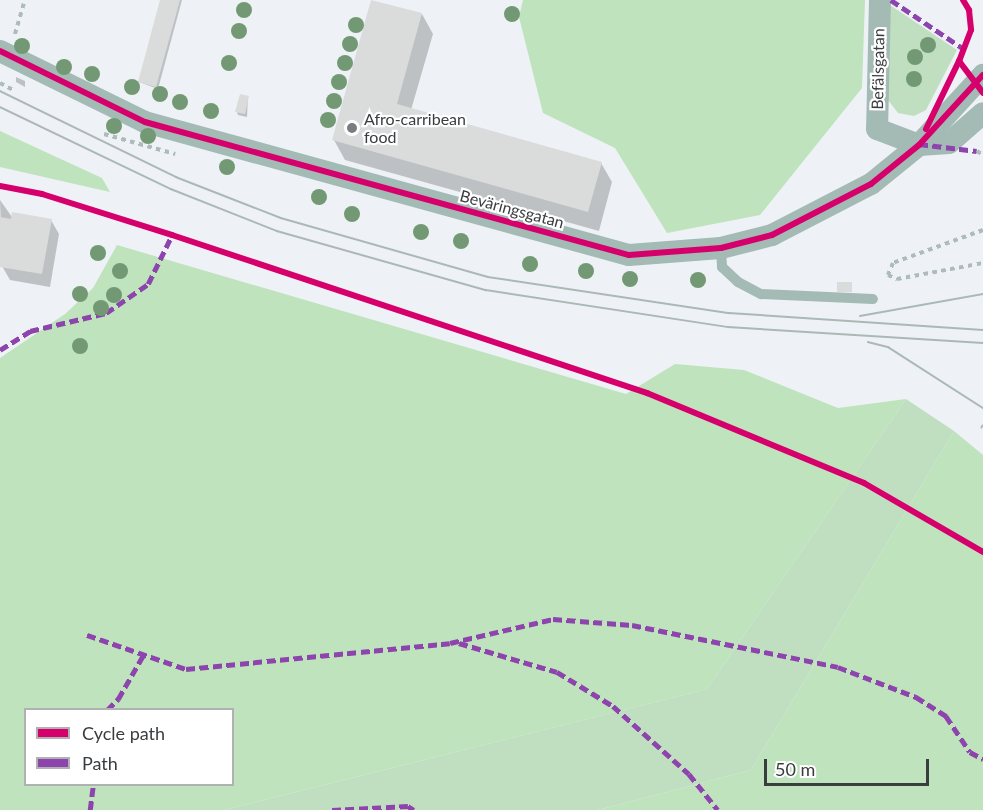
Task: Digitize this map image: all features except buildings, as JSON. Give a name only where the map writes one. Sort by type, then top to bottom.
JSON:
[{"type":"street","name":"Befälsgatan","points":[[880,0],[877,129],[919,146]]},
{"type":"street","name":"Beväringsgatan","points":[[0,51],[145,122],[292,159],[416,198],[628,255],[721,248],[772,235],[871,184],[919,146],[983,75]]},
{"type":"street","points":[[919,146],[949,142],[983,113]]},
{"type":"lane","points":[[721,248],[722,267],[738,282],[761,294],[873,299]]},
{"type":"path","points":[[0,83],[15,91]]},
{"type":"path","points":[[983,230],[892,263],[888,275],[897,279],[983,264]]},
{"type":"green space","points":[[523,0],[865,0],[862,88],[760,215],[667,233],[615,148],[543,113],[519,17]]},
{"type":"green space","points":[[890,5],[957,50],[926,110],[914,116],[898,113],[888,100]]},
{"type":"green space","points":[[0,131],[102,178],[110,192],[0,167]]},
{"type":"green space","points":[[117,245],[626,394],[675,364],[744,370],[838,408],[906,399],[707,689],[224,810],[0,810],[0,358],[65,314],[93,288]]},
{"type":"green space","points":[[906,399],[954,431],[751,770],[598,810],[224,810],[707,689]]},
{"type":"green space","points":[[954,431],[983,455],[983,810],[598,810],[751,770]]},
{"type":"tram line","points":[[0,91],[176,177],[281,218],[488,277],[729,313],[983,330]]},
{"type":"tram line","points":[[0,107],[171,189],[277,231],[486,290],[728,327],[983,343]]},
{"type":"tram line","points":[[860,316],[983,294]]},
{"type":"tram line","points":[[868,342],[888,347],[983,408]]},
{"type":"marked path","points":[[891,0],[964,49]]},
{"type":"marked path","points":[[919,144],[977,151]]},
{"type":"marked path","points":[[0,350],[30,331],[106,313],[148,284],[172,235]]},
{"type":"marked path","points":[[87,635],[186,669],[450,643],[553,619],[632,625],[838,667],[916,697],[946,716],[970,752],[983,759]]},
{"type":"marked path","points":[[459,643],[557,672],[613,706],[689,774],[718,810]]},
{"type":"marked path","points":[[109,708],[118,699],[144,654]]},
{"type":"marked path","points":[[90,810],[93,786]]},
{"type":"marked path","points":[[332,810],[408,806],[414,810]]},
{"type":"cycle path","points":[[963,0],[969,10],[971,30],[959,61],[983,93]]},
{"type":"cycle path","points":[[0,51],[145,122],[629,255],[721,248],[772,235],[871,184],[919,145],[983,75]]},
{"type":"cycle path","points":[[926,129],[959,61]]},
{"type":"cycle path","points":[[0,186],[42,194],[172,235],[647,393],[864,483],[983,552]]},
{"type":"place","name":"Afro-carribean food","points":[[352,128]]}]
